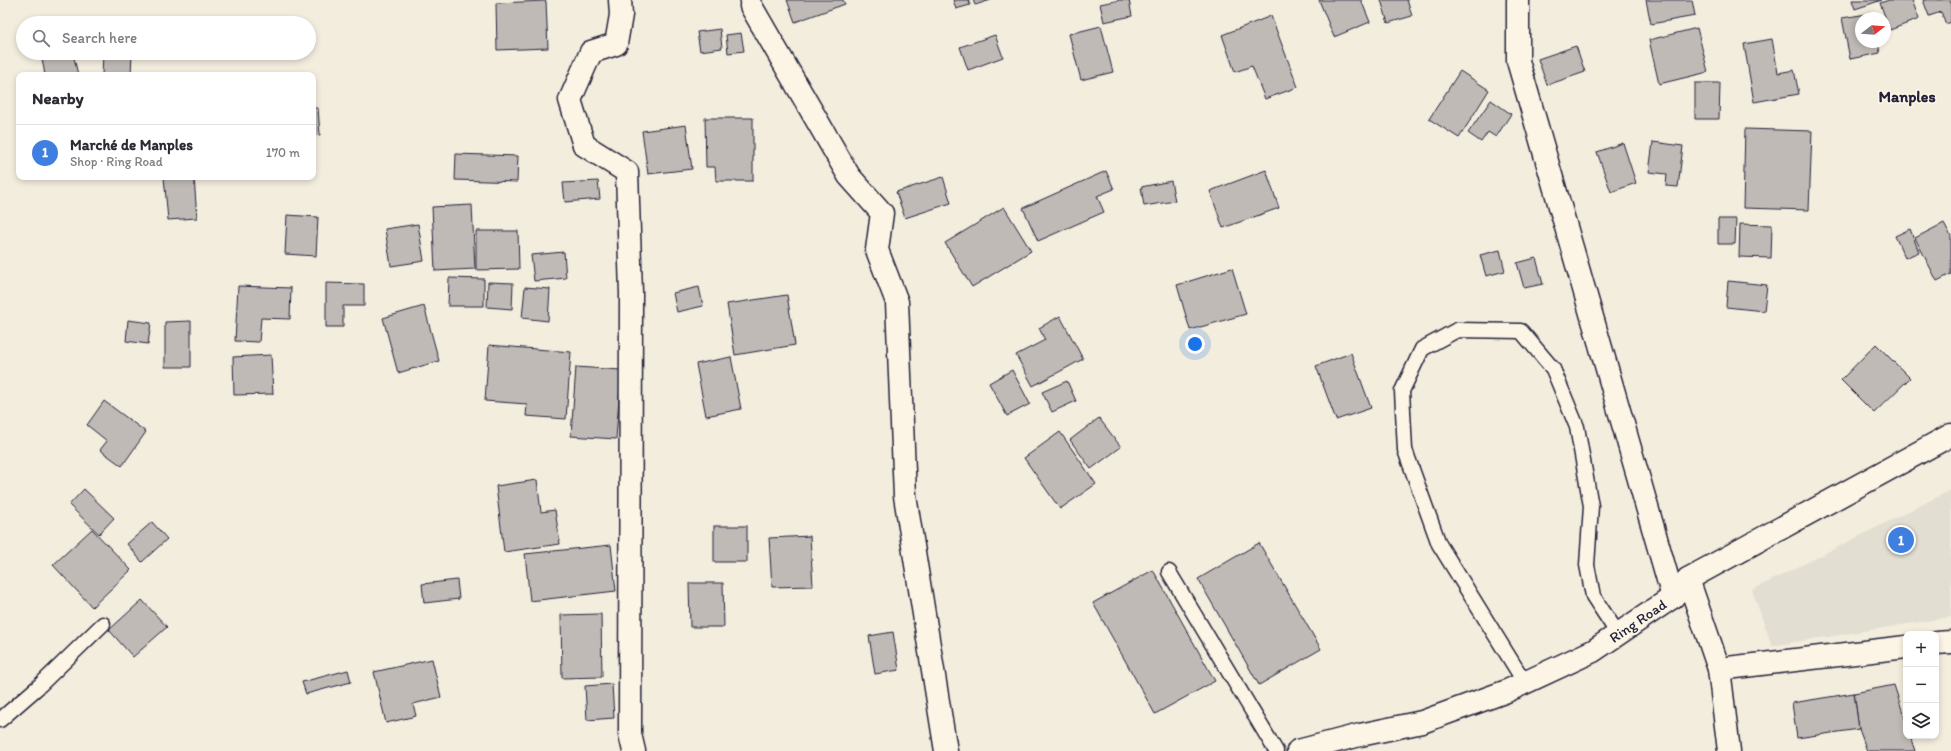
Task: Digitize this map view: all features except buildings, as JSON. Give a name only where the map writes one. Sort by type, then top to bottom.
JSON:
[{"type":"street","points":[[620,0],[622,15],[616,44],[591,52],[570,100],[584,145],[627,172],[630,293],[630,734],[634,751]]},
{"type":"street","points":[[1518,0],[1518,61],[1673,597]]},
{"type":"street","points":[[751,6],[849,176],[882,213],[878,250],[897,302],[905,496],[946,751]]},
{"type":"street","name":"Ring Road","points":[[1298,751],[1360,735],[1422,722],[1525,682],[1594,651],[1673,597],[1688,578],[1951,435]]},
{"type":"street","points":[[1688,578],[1719,670],[1729,751]]},
{"type":"street","points":[[1939,643],[1951,642]]},
{"type":"street","points":[[1719,670],[1903,647]]},
{"type":"lane","points":[[1525,682],[1439,544],[1405,450],[1402,391],[1422,349],[1457,330],[1521,331],[1553,370],[1577,427],[1591,506],[1587,565],[1594,596],[1618,634]]},
{"type":"lane","points":[[1169,572],[1276,751]]},
{"type":"lane","points":[[0,720],[38,687],[103,624]]},
{"type":"shaded area","points":[[1951,490],[1951,617],[1772,646],[1752,590]]},
{"type":"place","name":"Marché de Manples","points":[[1901,540]]},
{"type":"district","name":"Manples","points":[[1907,96]]}]
